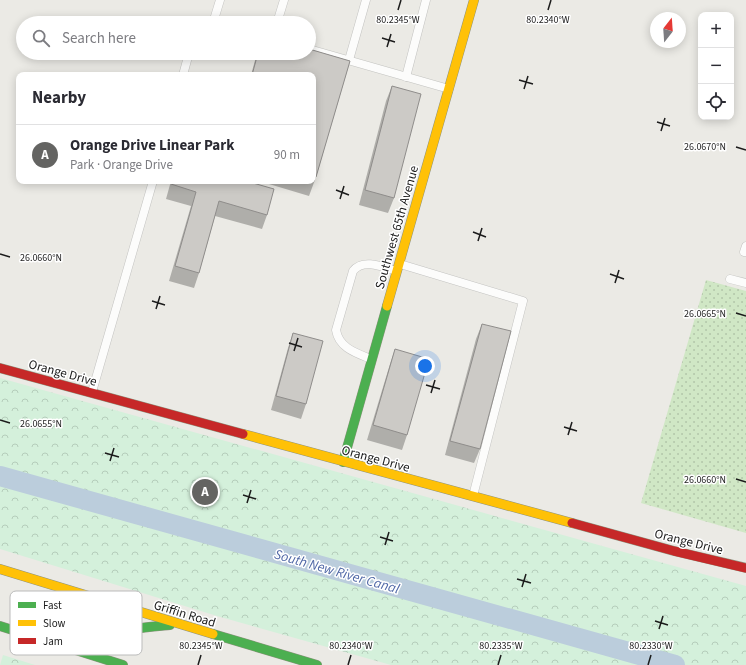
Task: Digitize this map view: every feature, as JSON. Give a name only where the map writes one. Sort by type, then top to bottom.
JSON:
[{"type":"street","name":"Southwest 65th Avenue","points":[[343,462],[474,0]]},
{"type":"street","name":"Orange Drive","points":[[0,368],[674,551],[746,568]]},
{"type":"street","name":"Griffin Road","points":[[0,570],[69,591]]},
{"type":"street","name":"Griffin Road","points":[[142,613],[317,665]]},
{"type":"street","points":[[142,629],[178,624]]},
{"type":"street","points":[[0,626],[10,629]]},
{"type":"street","points":[[93,655],[123,665]]},
{"type":"lane","points":[[217,16],[220,0]]},
{"type":"lane","points":[[279,16],[284,0]]},
{"type":"lane","points":[[349,60],[366,0]]},
{"type":"lane","points":[[406,77],[426,0]]},
{"type":"lane","points":[[316,51],[449,89]]},
{"type":"lane","points":[[184,72],[187,60]]},
{"type":"lane","points":[[92,393],[152,184]]},
{"type":"lane","points":[[746,246],[744,252],[746,252]]},
{"type":"lane","points":[[372,360],[349,349],[342,344],[337,337],[336,330],[353,271],[357,266],[373,264],[398,267],[523,301],[473,497]]},
{"type":"lane","points":[[730,278],[746,283]]},
{"type":"lane","points":[[86,665],[90,655]]},
{"type":"green space","points":[[706,280],[746,291],[746,533],[641,503]]},
{"type":"green space","points":[[0,378],[746,586],[746,665],[391,665],[217,616],[142,593],[142,591],[136,591],[0,549]]},
{"type":"green space","points":[[3,655],[35,665],[0,665]]},
{"type":"building","points":[[316,51],[350,61],[316,177],[316,72],[253,72],[256,60],[316,60]]},
{"type":"building","points":[[392,86],[421,94],[394,198],[365,190]]},
{"type":"building","points":[[171,184],[256,184],[274,189],[267,215],[219,201],[199,273],[175,266],[196,192]]},
{"type":"building","points":[[482,324],[511,331],[480,449],[450,441]]},
{"type":"building","points":[[293,333],[323,341],[306,404],[276,396]]},
{"type":"building","points":[[395,349],[429,359],[407,435],[373,425]]},
{"type":"waterway","name":"South New River Canal","points":[[0,476],[675,665]]},
{"type":"traffic: fast","points":[[343,462],[387,306]]},
{"type":"traffic: fast","points":[[142,628],[170,625]]},
{"type":"traffic: fast","points":[[0,626],[10,629]]},
{"type":"traffic: fast","points":[[213,634],[317,665]]},
{"type":"traffic: fast","points":[[91,655],[123,665]]},
{"type":"traffic: slow","points":[[387,306],[474,0]]},
{"type":"traffic: slow","points":[[243,434],[572,523]]},
{"type":"traffic: slow","points":[[0,569],[72,591]]},
{"type":"traffic: slow","points":[[142,612],[213,634]]},
{"type":"traffic: jam","points":[[0,368],[243,434]]},
{"type":"traffic: jam","points":[[572,523],[674,551],[746,568]]},
{"type":"place","name":"Orange Drive Linear Park","points":[[205,492]]}]
